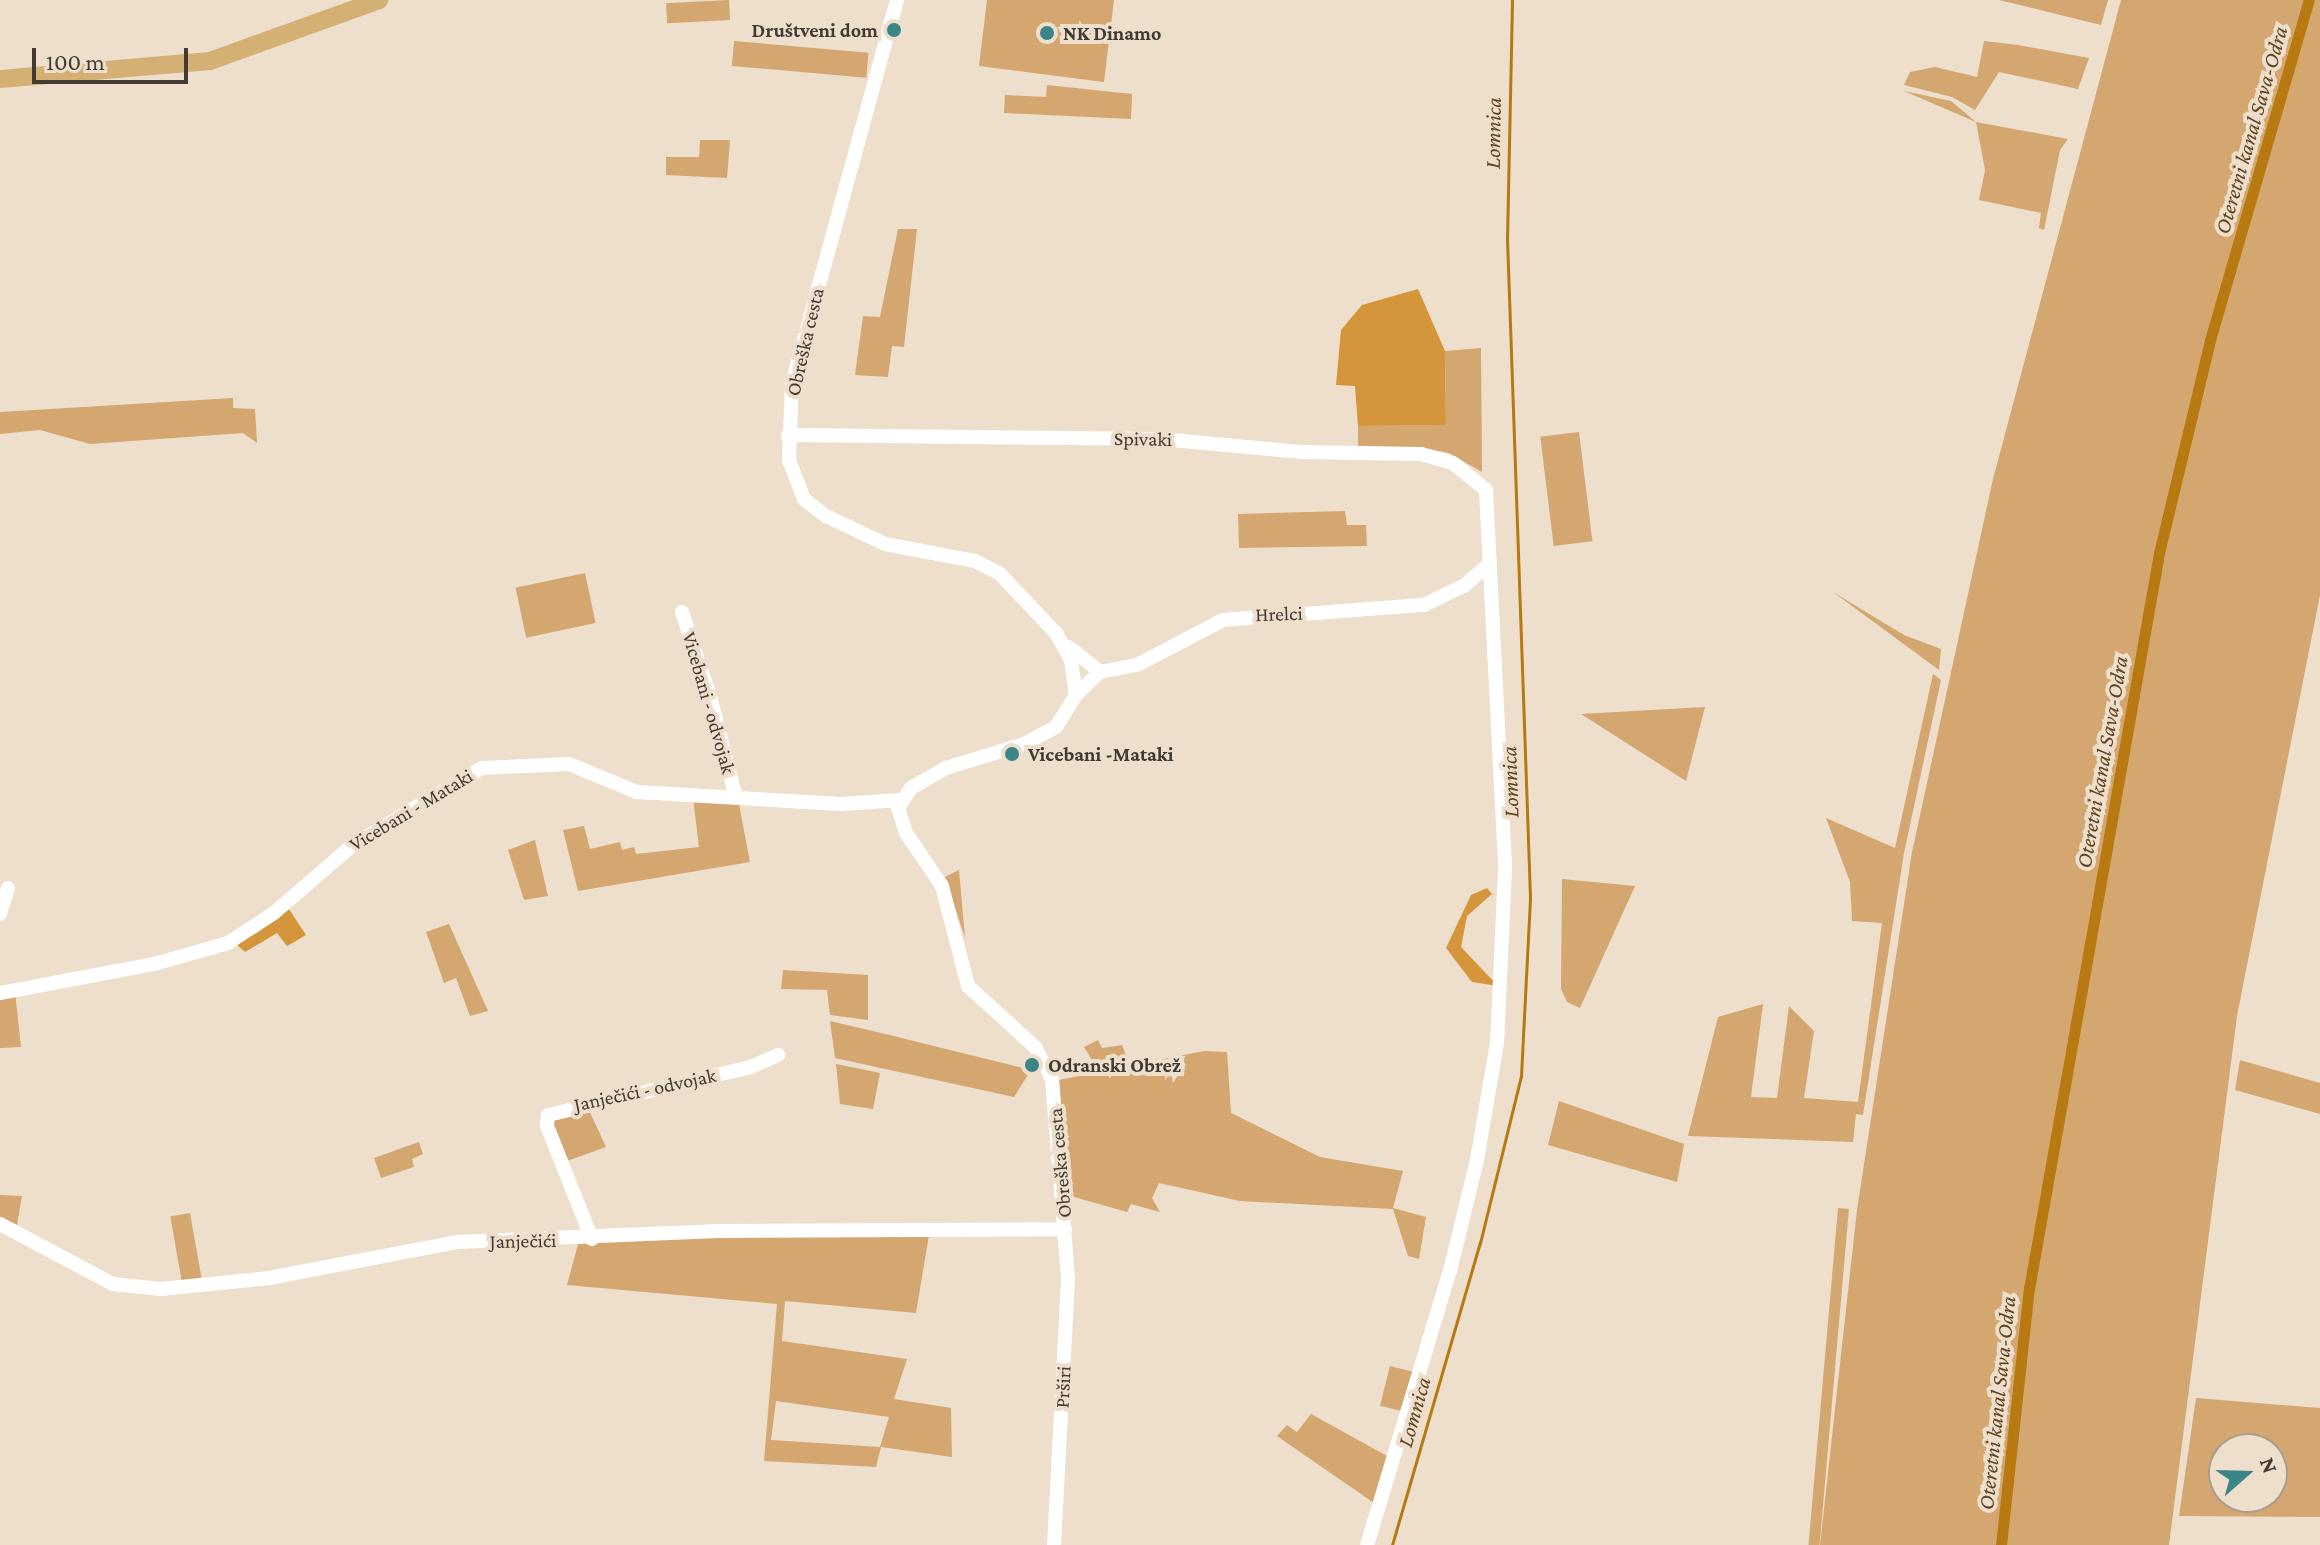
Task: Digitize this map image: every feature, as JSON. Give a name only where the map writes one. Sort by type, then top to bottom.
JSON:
[{"type":"main road","points":[[0,79],[210,61],[336,6],[379,0]]},
{"type":"street","name":"Obreška cesta","points":[[897,0],[792,384],[788,435],[791,474],[814,509],[885,544],[987,566],[1011,583],[1065,644],[1076,695]]},
{"type":"street","name":"Spivaki","points":[[788,435],[1155,439],[1302,452],[1421,454],[1453,463],[1486,490],[1490,563]]},
{"type":"street","points":[[1367,1545],[1451,1267],[1477,1160],[1497,1043],[1505,882],[1490,563]]},
{"type":"street","name":"Hrelci","points":[[1100,672],[1137,665],[1235,617],[1424,605],[1465,585],[1490,563]]},
{"type":"street","name":"Vicebani - odvojak","points":[[682,612],[710,696],[735,794]]},
{"type":"street","points":[[901,800],[946,768],[1042,736],[1067,716],[1076,695],[1100,672],[1065,644]]},
{"type":"street","name":"Vicebani - Mataki","points":[[0,993],[154,964],[228,943],[274,913],[354,844],[482,768],[559,763],[629,790],[735,794],[841,804],[901,800]]},
{"type":"street","name":"Obreška cesta","points":[[901,800],[899,814],[906,833],[942,886],[968,986],[1049,1066],[1065,1229]]},
{"type":"street","points":[[0,914],[8,888]]},
{"type":"street","name":"Janječići - odvojak","points":[[592,1239],[547,1126],[548,1115],[751,1067],[778,1055]]},
{"type":"street","name":"Janječići","points":[[0,1224],[113,1284],[161,1289],[269,1278],[425,1245],[719,1231],[1065,1229]]},
{"type":"street","name":"Prširi","points":[[1054,1545],[1067,1317],[1065,1229]]},
{"type":"shaded area","points":[[729,0],[730,20],[667,23],[666,3]]},
{"type":"shaded area","name":"NK Dinamo","points":[[987,0],[1114,0],[1104,82],[979,66]]},
{"type":"shaded area","points":[[1999,0],[2108,0],[2101,25]]},
{"type":"shaded area","points":[[2121,0],[2320,0],[2320,595],[2237,1016],[2169,1545],[1820,1545],[1857,1210],[1912,852],[1993,479]]},
{"type":"shaded area","points":[[734,41],[868,53],[866,78],[732,66]]},
{"type":"shaded area","points":[[1984,41],[2089,58],[2078,89],[1999,72],[1975,110],[1952,97],[1904,85],[1910,72],[1935,67],[1977,77]]},
{"type":"shaded area","points":[[1047,85],[1132,94],[1131,119],[1004,113],[1005,95],[1046,97]]},
{"type":"shaded area","points":[[1904,91],[1951,101],[1976,122]]},
{"type":"shaded area","points":[[1976,122],[2068,139],[2060,150],[2044,230],[2039,228],[2041,213],[1979,200],[1985,170]]},
{"type":"shaded area","points":[[700,140],[730,140],[727,178],[666,175],[666,157],[699,157]]},
{"type":"shaded area","points":[[898,229],[917,229],[904,347],[892,346],[888,377],[855,375],[863,316],[880,317]]},
{"type":"shaded area","points":[[1418,289],[1445,351],[1446,425],[1358,426],[1355,386],[1336,385],[1341,330],[1362,305]]},
{"type":"shaded area","points":[[1481,348],[1482,472],[1449,453],[1429,449],[1358,450],[1358,426],[1446,425],[1445,351]]},
{"type":"shaded area","points":[[233,398],[233,408],[255,409],[257,443],[243,433],[90,444],[40,430],[0,434],[0,412]]},
{"type":"shaded area","points":[[1579,432],[1592,541],[1554,546],[1540,437]]},
{"type":"shaded area","points":[[1345,511],[1347,525],[1366,525],[1367,546],[1239,548],[1238,514]]},
{"type":"shaded area","points":[[585,573],[596,623],[526,638],[516,588]]},
{"type":"shaded area","points":[[1833,592],[1904,635],[1941,649],[1939,670]]},
{"type":"shaded area","points":[[1933,674],[1941,680],[1904,853],[1863,1115],[1856,1114],[1853,1142],[1688,1136],[1718,1017],[1763,1004],[1751,1097],[1777,1098],[1789,1006],[1814,1031],[1804,1098],[1858,1102],[1882,923],[1852,921],[1850,882],[1826,818],[1895,848]]},
{"type":"shaded area","points":[[1705,707],[1686,781],[1581,714]]},
{"type":"shaded area","points":[[693,797],[738,799],[750,862],[578,891],[563,830],[584,826],[590,849],[620,842],[622,850],[634,847],[636,854],[699,847]]},
{"type":"shaded area","points":[[535,840],[548,896],[524,900],[508,850]]},
{"type":"shaded area","points":[[959,870],[965,938],[945,877]]},
{"type":"shaded area","points":[[1562,879],[1635,886],[1580,1008],[1567,1002],[1561,989]]},
{"type":"shaded area","points":[[1487,888],[1492,894],[1467,916],[1461,947],[1498,986],[1472,982],[1446,948],[1471,895]]},
{"type":"shaded area","points":[[287,906],[306,935],[287,946],[277,933],[245,952],[236,944]]},
{"type":"shaded area","points":[[449,924],[488,1011],[470,1016],[456,978],[444,983],[426,932]]},
{"type":"shaded area","points":[[783,970],[868,975],[868,1020],[830,1015],[827,990],[781,989]]},
{"type":"shaded area","points":[[15,992],[21,1047],[0,1048],[0,998]]},
{"type":"shaded area","points":[[830,1021],[1031,1070],[1014,1097],[835,1058]]},
{"type":"shaded area","points":[[1098,1040],[1102,1048],[1122,1045],[1126,1056],[1095,1065],[1084,1047]]},
{"type":"shaded area","points":[[1204,1051],[1227,1052],[1231,1113],[1320,1157],[1403,1171],[1393,1208],[1426,1217],[1419,1259],[1408,1256],[1393,1209],[1240,1201],[1159,1183],[1152,1198],[1160,1212],[1131,1204],[1127,1212],[1067,1195],[1059,1080]]},
{"type":"shaded area","points":[[2240,1060],[2320,1083],[2320,1114],[2235,1090]]},
{"type":"shaded area","points":[[836,1064],[880,1073],[873,1109],[840,1104]]},
{"type":"shaded area","points":[[1559,1101],[1684,1144],[1677,1182],[1548,1145]]},
{"type":"shaded area","points":[[588,1108],[606,1147],[567,1161],[551,1118]]},
{"type":"shaded area","points":[[419,1142],[423,1154],[412,1159],[414,1167],[381,1178],[374,1158]]},
{"type":"shaded area","points":[[0,1195],[22,1196],[17,1225],[0,1219]]},
{"type":"shaded area","points":[[1838,1208],[1849,1209],[1820,1545],[1809,1545]]},
{"type":"shaded area","points":[[190,1213],[202,1281],[182,1284],[170,1216]]},
{"type":"shaded area","points":[[929,1235],[916,1313],[785,1301],[782,1341],[907,1359],[894,1399],[951,1408],[952,1457],[881,1447],[876,1467],[764,1461],[777,1304],[567,1285],[578,1244],[679,1236]],"holes":[[[776,1401],[889,1417],[880,1447],[771,1440]]]},
{"type":"shaded area","points":[[1390,1366],[1414,1372],[1404,1412],[1380,1406]]},
{"type":"shaded area","points":[[2196,1398],[2320,1408],[2320,1517],[2179,1516]]},
{"type":"shaded area","points":[[1311,1414],[1387,1456],[1374,1503],[1277,1436],[1287,1425],[1297,1432]]},
{"type":"waterway","name":"Lomnica","points":[[1392,1545],[1480,1243],[1521,1076],[1530,897],[1507,240],[1512,0]]},
{"type":"waterway","name":"Oteretni kanal Sava-Odra","points":[[2001,1545],[2029,1289],[2159,553],[2210,340],[2309,0]]},
{"type":"place","name":"Društveni dom","points":[[894,30]]},
{"type":"place","name":"NK Dinamo","points":[[1047,33]]},
{"type":"place","name":"Vicebani -Mataki","points":[[1012,754]]},
{"type":"place","name":"Odranski Obrež","points":[[1032,1065]]}]
